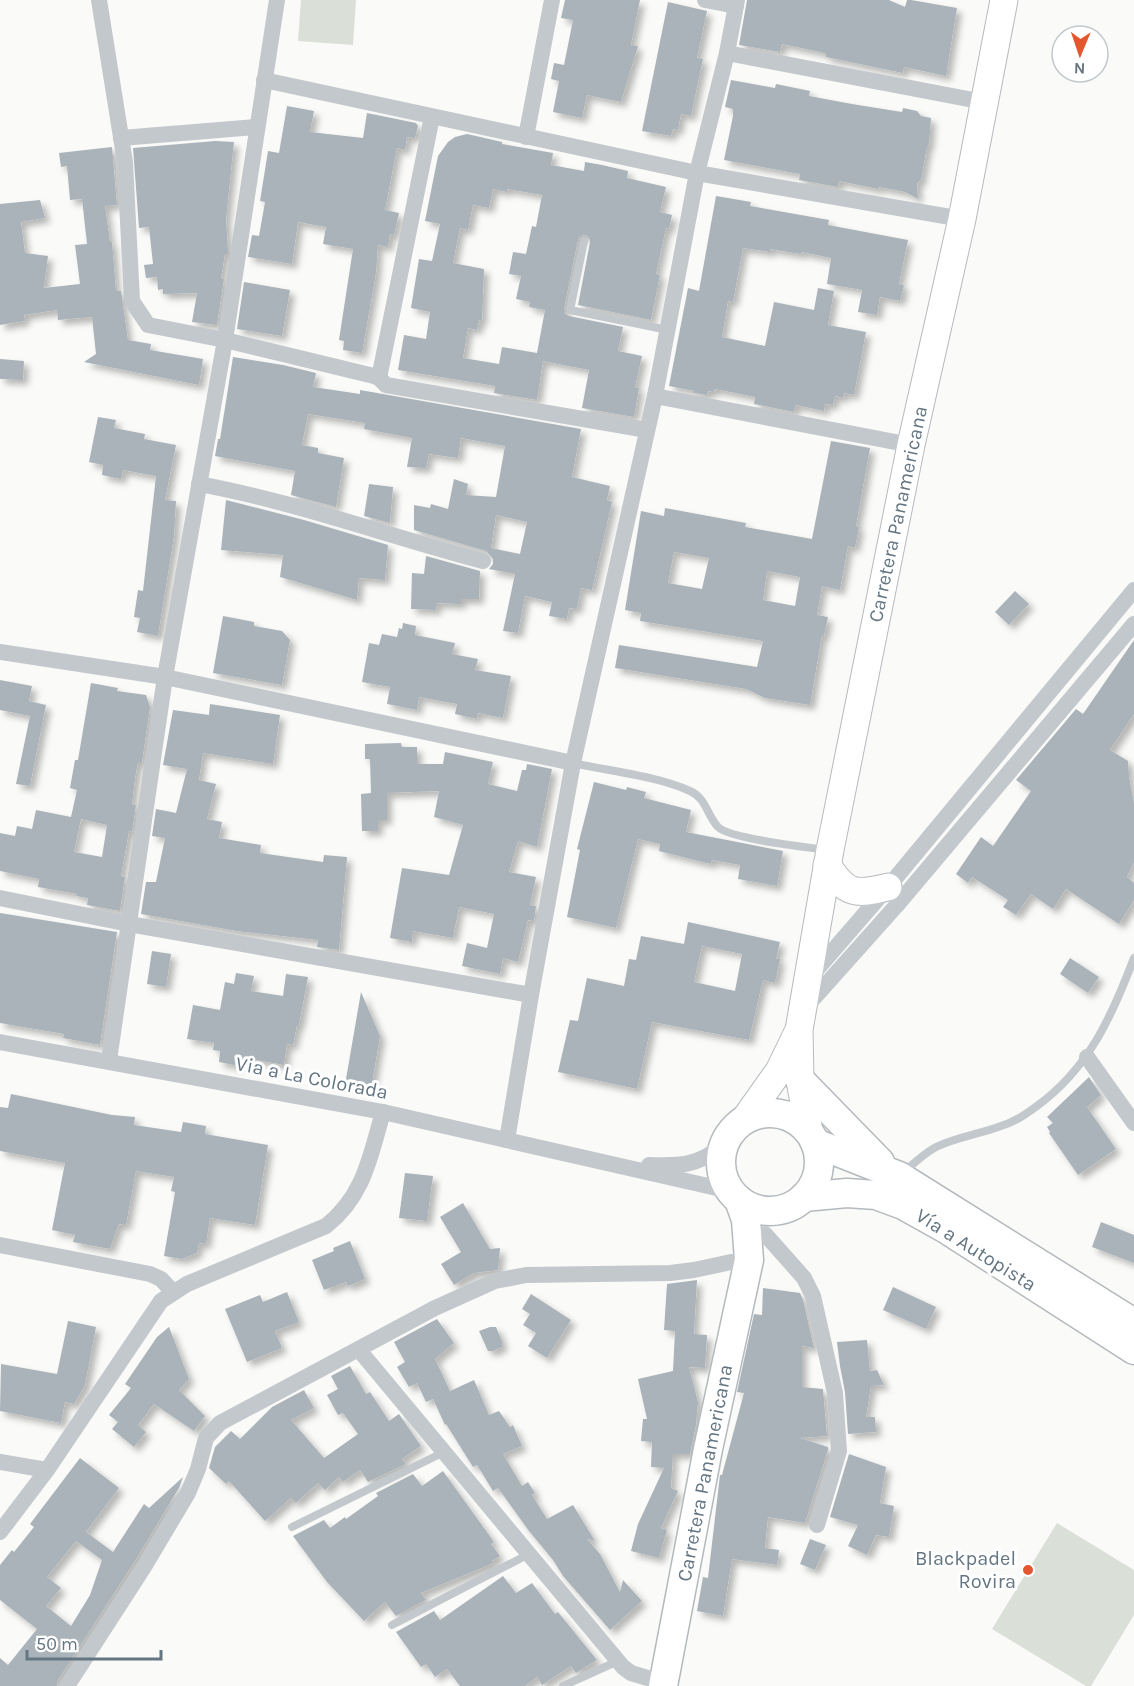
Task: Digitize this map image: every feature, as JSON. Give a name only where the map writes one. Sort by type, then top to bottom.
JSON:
[{"type":"highway","points":[[800,1080],[894,1173]]},
{"type":"highway","points":[[756,1114],[780,1114],[801,1124],[812,1138],[819,1166],[817,1178],[794,1203],[760,1210],[734,1195],[721,1170],[723,1146],[728,1136],[745,1119],[756,1114]]},
{"type":"highway","name":"Vía a Autopista","points":[[812,1138],[894,1173],[1134,1323]]},
{"type":"highway","name":"Vía a Autopista","points":[[794,1203],[847,1193],[876,1195],[903,1205],[946,1229],[1134,1350]]},
{"type":"highway","name":"Carretera Panamericana","points":[[663,1684],[708,1449],[748,1262],[746,1220],[734,1195]]},
{"type":"highway","name":"Carretera Panamericana","points":[[748,1262],[765,1234],[794,1203]]},
{"type":"main road","name":"Carretera Panamericana","points":[[745,1119],[779,1071],[800,1020],[829,858],[911,445],[962,219],[1004,0]]},
{"type":"main road","points":[[829,858],[835,877],[846,888],[866,893],[888,887]]},
{"type":"main road","name":"Carretera Panamericana","points":[[800,1020],[800,1080],[812,1138]]},
{"type":"street","points":[[99,0],[125,162],[132,300],[148,325],[225,340],[379,378],[386,385],[647,430]]},
{"type":"street","points":[[109,1060],[165,677],[225,340],[277,0]]},
{"type":"street","points":[[526,137],[552,0]]},
{"type":"street","points":[[507,1140],[573,763],[655,396],[697,173],[737,3],[705,0]]},
{"type":"street","points":[[727,53],[984,102]]},
{"type":"street","points":[[264,80],[697,173],[962,219]]},
{"type":"street","points":[[379,378],[432,117]]},
{"type":"street","points":[[121,138],[257,127]]},
{"type":"street","points":[[655,396],[911,445]]},
{"type":"street","points":[[199,484],[271,499],[483,561]]},
{"type":"street","points":[[808,980],[1134,590]]},
{"type":"street","points":[[800,1020],[1134,624]]},
{"type":"street","points":[[0,652],[165,677],[573,763]]},
{"type":"street","points":[[0,898],[129,924],[531,995]]},
{"type":"street","name":"Via a La Colorada","points":[[0,1042],[109,1060],[383,1113],[615,1165],[734,1195]]},
{"type":"street","points":[[1087,1057],[1134,1123]]},
{"type":"street","points":[[0,1532],[47,1470],[141,1333],[153,1311],[173,1292],[253,1255],[326,1226],[339,1216],[363,1180],[383,1113]]},
{"type":"street","name":"Via a La Colorada","points":[[615,1165],[683,1166],[708,1157],[723,1146]]},
{"type":"street","points":[[765,1234],[804,1278],[813,1296],[835,1393],[839,1451],[817,1525]]},
{"type":"street","points":[[0,1245],[150,1274],[161,1279],[173,1292]]},
{"type":"street","points":[[67,1686],[144,1567],[188,1493],[198,1469],[203,1444],[210,1432],[220,1423],[474,1289],[506,1278],[545,1274],[670,1273],[731,1262],[748,1262]]},
{"type":"street","points":[[359,1350],[618,1661],[631,1673],[663,1684]]},
{"type":"street","points":[[0,1462],[47,1470]]},
{"type":"lane","points":[[584,241],[570,310],[668,330]]},
{"type":"lane","points":[[573,763],[666,783],[691,791],[700,797],[719,827],[725,831],[829,858]]},
{"type":"lane","points":[[894,1173],[937,1147],[977,1132],[1002,1126],[1022,1117],[1062,1086],[1087,1057],[1106,1024],[1134,958]]},
{"type":"lane","points":[[292,1527],[444,1452]]},
{"type":"lane","points":[[393,1625],[529,1554]]},
{"type":"lane","points":[[563,1686],[618,1661]]},
{"type":"shaded area","points":[[301,0],[356,0],[353,45],[298,41]]},
{"type":"shaded area","points":[[1057,1523],[1134,1570],[1134,1615],[1091,1686],[1086,1686],[992,1629]]},
{"type":"building","points":[[565,0],[640,0],[631,45],[638,46],[621,102],[587,95],[582,118],[553,112],[559,81],[551,79],[554,63],[564,65],[573,20],[561,18]]},
{"type":"building","points":[[747,0],[889,0],[905,7],[907,0],[911,0],[957,8],[946,76],[904,67],[903,73],[826,57],[826,54],[820,52],[782,44],[780,52],[739,45]]},
{"type":"building","points":[[668,2],[707,11],[697,58],[703,59],[691,116],[681,114],[678,130],[673,129],[671,136],[642,131]]},
{"type":"building","points":[[731,80],[775,88],[776,84],[810,91],[809,96],[852,104],[902,112],[903,108],[917,111],[921,116],[931,118],[929,144],[921,180],[917,183],[918,199],[905,192],[879,187],[878,189],[839,181],[838,187],[799,180],[800,174],[724,160],[733,116],[733,109],[725,107]]},
{"type":"building","points":[[287,106],[314,111],[310,132],[363,138],[367,113],[416,123],[418,126],[415,138],[407,137],[405,150],[397,148],[385,210],[399,213],[394,235],[390,234],[388,247],[378,245],[376,273],[362,353],[343,350],[344,341],[339,340],[353,249],[323,244],[326,227],[298,222],[292,264],[248,257],[252,235],[259,236],[265,202],[260,201],[268,151],[279,153]]},
{"type":"building","points":[[467,134],[502,142],[502,144],[553,153],[551,165],[584,171],[585,162],[602,165],[628,171],[627,178],[666,187],[660,212],[672,215],[669,229],[666,228],[656,274],[660,275],[651,320],[578,305],[590,242],[589,237],[585,235],[580,236],[578,240],[564,309],[564,313],[569,316],[623,327],[618,351],[642,356],[635,387],[639,388],[634,417],[582,408],[589,370],[543,361],[537,400],[494,393],[495,386],[398,370],[404,335],[426,339],[430,312],[411,308],[419,259],[432,261],[440,224],[425,221],[438,156],[448,142],[455,137]],"holes":[[[493,189],[507,192],[507,189],[542,195],[536,227],[532,226],[526,254],[513,252],[509,274],[521,276],[516,299],[530,302],[529,307],[545,310],[537,353],[502,347],[499,364],[463,358],[468,328],[477,330],[479,320],[482,321],[484,269],[453,263],[460,228],[468,230],[473,205],[489,208]]]},
{"type":"building","points":[[215,141],[234,142],[226,219],[228,254],[225,254],[221,278],[224,279],[217,325],[192,322],[197,293],[163,294],[163,289],[158,290],[157,277],[146,278],[144,265],[153,264],[149,227],[139,228],[133,148]]},
{"type":"building","points":[[112,147],[117,205],[105,206],[110,242],[112,242],[116,291],[121,291],[128,340],[151,344],[150,350],[203,359],[199,385],[84,362],[96,354],[92,317],[58,320],[57,310],[24,315],[25,321],[0,325],[0,204],[40,200],[45,218],[21,222],[25,253],[48,256],[44,288],[80,284],[75,245],[87,244],[82,199],[70,200],[67,166],[61,167],[59,153]]},
{"type":"building","points":[[716,196],[751,202],[750,206],[829,220],[828,225],[908,240],[899,284],[904,285],[900,301],[880,297],[877,315],[858,312],[862,290],[827,284],[831,258],[802,252],[801,254],[770,249],[770,252],[743,248],[733,302],[728,301],[722,337],[765,346],[774,302],[814,310],[818,288],[834,291],[828,325],[866,332],[854,395],[844,393],[843,398],[835,396],[833,405],[825,404],[824,411],[796,405],[794,412],[754,404],[755,397],[715,389],[714,392],[708,391],[707,395],[669,386],[688,288],[699,291]]},
{"type":"building","points":[[244,282],[290,290],[282,336],[237,329]]},
{"type":"building","points":[[233,357],[316,373],[313,387],[360,394],[360,390],[581,429],[572,477],[610,486],[607,500],[612,502],[592,590],[581,588],[577,609],[569,608],[567,619],[549,616],[552,602],[525,596],[518,633],[503,631],[515,574],[489,569],[493,564],[493,559],[486,551],[414,530],[414,505],[430,508],[431,504],[448,509],[454,479],[468,484],[466,495],[496,497],[505,446],[461,438],[458,458],[429,454],[426,468],[407,467],[412,438],[364,429],[365,423],[308,414],[302,445],[318,448],[318,453],[344,458],[336,507],[291,495],[295,471],[215,456],[218,439],[220,439]],"holes":[[[496,515],[527,522],[520,554],[491,548]]]},
{"type":"building","points":[[0,359],[24,361],[23,380],[0,379]]},
{"type":"building","points":[[98,417],[116,420],[114,428],[145,434],[144,439],[176,445],[165,500],[176,501],[174,536],[158,636],[137,632],[140,618],[134,617],[138,590],[143,591],[156,476],[123,470],[121,479],[102,475],[103,465],[89,462]]},
{"type":"building","points":[[831,441],[870,448],[856,526],[859,527],[855,548],[848,546],[840,590],[822,586],[817,615],[828,617],[824,636],[822,635],[810,705],[765,698],[746,689],[615,668],[619,645],[757,667],[763,641],[640,621],[641,613],[625,610],[641,511],[664,516],[665,508],[746,523],[745,527],[812,539]],"holes":[[[674,552],[709,558],[702,589],[668,583]],[[767,571],[800,577],[795,606],[763,600]]]},
{"type":"building","points":[[369,484],[393,487],[390,523],[364,516]]},
{"type":"building","points":[[226,500],[388,545],[385,580],[359,578],[357,600],[280,577],[283,555],[221,550]]},
{"type":"building","points":[[426,556],[480,571],[479,599],[461,599],[461,604],[437,603],[436,610],[411,609],[412,573],[424,574]]},
{"type":"building","points":[[1015,591],[1029,604],[1009,625],[995,612]]},
{"type":"building","points":[[223,616],[254,622],[254,626],[282,631],[290,640],[282,685],[213,673]]},
{"type":"building","points":[[403,623],[416,626],[415,635],[455,643],[452,654],[478,659],[475,670],[511,676],[503,718],[478,713],[477,719],[455,714],[457,704],[419,697],[417,710],[387,704],[390,687],[362,682],[369,643],[379,645],[382,634],[397,637]]},
{"type":"building","points":[[1134,640],[1134,714],[1110,750],[1128,761],[1134,804],[1134,862],[1127,877],[1134,883],[1134,900],[1119,924],[1066,889],[1053,909],[1031,894],[1016,915],[1003,907],[1008,900],[972,877],[968,883],[956,874],[981,837],[993,846],[1031,791],[1016,780],[1076,709],[1083,714]]},
{"type":"building","points":[[0,680],[32,686],[29,701],[46,705],[30,786],[16,784],[30,716],[0,710]]},
{"type":"building","points":[[91,683],[118,688],[117,691],[146,695],[150,707],[142,762],[138,762],[135,778],[132,804],[136,805],[121,876],[125,877],[120,911],[87,905],[88,898],[76,896],[77,894],[38,887],[39,879],[0,871],[0,833],[15,836],[17,826],[32,829],[36,810],[71,817],[77,790],[70,788],[75,760],[78,760]],"holes":[[[81,819],[107,825],[102,857],[74,852]]]},
{"type":"building","points":[[210,704],[280,715],[273,764],[203,753],[199,780],[216,784],[207,819],[222,822],[219,838],[261,845],[260,853],[323,862],[324,855],[347,857],[339,950],[317,947],[318,940],[237,931],[141,914],[146,882],[156,882],[165,838],[152,836],[156,809],[176,813],[187,769],[163,765],[173,710],[209,715]]},
{"type":"building","points":[[401,743],[402,747],[417,747],[417,764],[443,764],[445,752],[493,762],[488,784],[517,791],[522,770],[526,770],[527,764],[552,769],[537,847],[518,841],[509,872],[536,877],[530,905],[536,906],[534,921],[528,920],[518,962],[503,958],[500,974],[462,966],[467,943],[487,948],[494,914],[459,907],[453,938],[413,931],[412,942],[390,938],[402,868],[449,875],[463,825],[434,817],[439,791],[387,793],[387,820],[378,820],[378,831],[362,831],[361,794],[371,793],[370,759],[365,759],[365,744]]},
{"type":"building","points":[[594,782],[626,790],[627,787],[646,792],[644,798],[691,810],[686,832],[783,851],[777,886],[738,879],[740,865],[712,860],[711,864],[659,851],[660,844],[638,839],[616,928],[567,917],[580,850],[577,849]]},
{"type":"building","points":[[0,913],[117,932],[100,1045],[63,1038],[64,1034],[0,1023]]},
{"type":"building","points":[[688,922],[780,942],[776,959],[780,959],[775,983],[763,980],[749,1040],[652,1022],[637,1089],[558,1072],[570,1020],[578,1021],[587,978],[624,986],[629,959],[636,960],[641,936],[684,944]],"holes":[[[702,946],[742,954],[735,991],[694,982]]]},
{"type":"building","points":[[152,951],[171,954],[166,987],[147,984]]},
{"type":"building","points":[[1070,958],[1099,977],[1088,993],[1060,974]]},
{"type":"building","points":[[236,973],[254,976],[251,991],[283,996],[286,974],[308,977],[299,1025],[297,1025],[293,1045],[287,1044],[284,1065],[240,1057],[239,1066],[219,1062],[220,1051],[213,1050],[214,1043],[187,1039],[193,1005],[220,1010],[225,982],[234,984]]},
{"type":"building","points":[[361,992],[380,1036],[371,1089],[345,1085]]},
{"type":"building","points":[[1089,1077],[1101,1095],[1087,1107],[1116,1149],[1078,1175],[1049,1133],[1047,1127],[1053,1123],[1047,1117]]},
{"type":"building","points":[[11,1094],[112,1115],[135,1117],[134,1125],[181,1132],[183,1122],[206,1126],[205,1134],[268,1145],[255,1225],[210,1218],[206,1244],[199,1243],[197,1253],[182,1259],[164,1256],[175,1192],[171,1191],[174,1177],[136,1171],[126,1225],[119,1224],[110,1249],[73,1242],[75,1235],[52,1230],[65,1163],[0,1151],[0,1107],[8,1108]]},
{"type":"building","points":[[405,1173],[433,1176],[427,1221],[399,1218]]},
{"type":"building","points":[[463,1203],[490,1249],[500,1248],[498,1270],[474,1273],[454,1285],[441,1264],[461,1252],[440,1217]]},
{"type":"building","points":[[1101,1222],[1134,1235],[1134,1263],[1092,1247]]},
{"type":"building","points":[[350,1241],[365,1279],[348,1286],[346,1282],[324,1290],[312,1260]]},
{"type":"building","points":[[697,1280],[694,1334],[707,1335],[705,1368],[689,1367],[698,1402],[696,1425],[690,1454],[673,1454],[671,1488],[678,1491],[661,1528],[667,1530],[659,1558],[631,1551],[638,1524],[664,1468],[651,1467],[652,1442],[641,1441],[643,1419],[647,1419],[638,1379],[673,1371],[675,1331],[664,1330],[667,1284]]},
{"type":"building","points":[[893,1287],[936,1307],[926,1329],[883,1310]]},
{"type":"building","points":[[763,1288],[800,1293],[803,1300],[814,1348],[802,1346],[802,1387],[823,1389],[827,1436],[800,1438],[828,1447],[828,1450],[805,1523],[768,1517],[765,1548],[779,1550],[777,1565],[732,1559],[723,1616],[697,1611],[703,1577],[708,1578],[720,1475],[722,1475],[744,1393],[737,1392],[754,1314],[762,1315]]},
{"type":"building","points":[[287,1292],[299,1322],[275,1331],[282,1348],[247,1362],[225,1309],[260,1295],[263,1302]]},
{"type":"building","points":[[531,1294],[571,1320],[547,1358],[528,1346],[536,1333],[523,1325],[530,1314],[522,1309]]},
{"type":"building","points":[[437,1319],[454,1343],[435,1359],[450,1391],[474,1380],[489,1415],[499,1411],[510,1427],[513,1425],[522,1446],[503,1454],[522,1486],[528,1482],[535,1493],[532,1495],[547,1519],[573,1505],[595,1541],[587,1539],[600,1554],[620,1592],[623,1580],[642,1601],[610,1630],[563,1576],[498,1488],[493,1491],[477,1465],[473,1467],[445,1425],[433,1399],[426,1402],[417,1383],[409,1387],[397,1367],[405,1362],[394,1342]]},
{"type":"building","points":[[68,1321],[96,1327],[85,1385],[74,1404],[65,1402],[61,1423],[0,1411],[1,1364],[57,1374]]},
{"type":"building","points":[[169,1327],[189,1379],[179,1390],[205,1416],[194,1431],[154,1404],[138,1425],[146,1432],[134,1447],[112,1429],[118,1422],[109,1415],[131,1388],[125,1384],[157,1337]]},
{"type":"building","points":[[496,1327],[502,1341],[502,1347],[493,1351],[488,1351],[479,1331]]},
{"type":"building","points":[[867,1340],[870,1371],[877,1370],[884,1385],[871,1386],[866,1417],[875,1417],[876,1432],[848,1434],[845,1392],[837,1342]]},
{"type":"building","points":[[350,1366],[366,1394],[370,1392],[389,1421],[399,1414],[421,1446],[402,1459],[406,1464],[368,1482],[360,1470],[343,1482],[339,1477],[325,1490],[318,1483],[296,1503],[291,1498],[265,1521],[229,1481],[226,1484],[209,1468],[215,1447],[231,1431],[240,1439],[272,1407],[304,1390],[314,1408],[291,1420],[324,1458],[358,1434],[343,1413],[338,1415],[327,1395],[338,1389],[331,1376]]},
{"type":"building","points":[[849,1454],[886,1467],[880,1503],[894,1506],[889,1537],[876,1535],[867,1555],[848,1546],[858,1525],[830,1517]]},
{"type":"building","points":[[80,1458],[119,1488],[86,1532],[113,1552],[144,1504],[149,1508],[183,1477],[179,1488],[135,1561],[58,1680],[57,1686],[0,1686],[0,1658],[8,1665],[37,1629],[0,1600],[0,1565],[34,1527],[30,1524]],"holes":[[[76,1541],[102,1560],[90,1595],[71,1626],[46,1606],[61,1588],[47,1577]]]},
{"type":"building","points":[[443,1471],[494,1542],[491,1544],[500,1556],[492,1561],[494,1563],[421,1593],[426,1600],[396,1616],[385,1602],[364,1621],[327,1582],[293,1536],[324,1520],[330,1528],[378,1496],[376,1493],[413,1474],[422,1486]]},
{"type":"building","points":[[810,1539],[826,1545],[815,1570],[800,1564]]},
{"type":"building","points":[[503,1576],[516,1593],[532,1583],[555,1614],[558,1612],[597,1660],[576,1673],[571,1666],[542,1685],[537,1677],[525,1686],[460,1686],[447,1669],[435,1677],[426,1664],[421,1667],[396,1632],[434,1611],[440,1620]]},
{"type":"place","name":"Blackpadel Rovira","points":[[1028,1570]]}]
